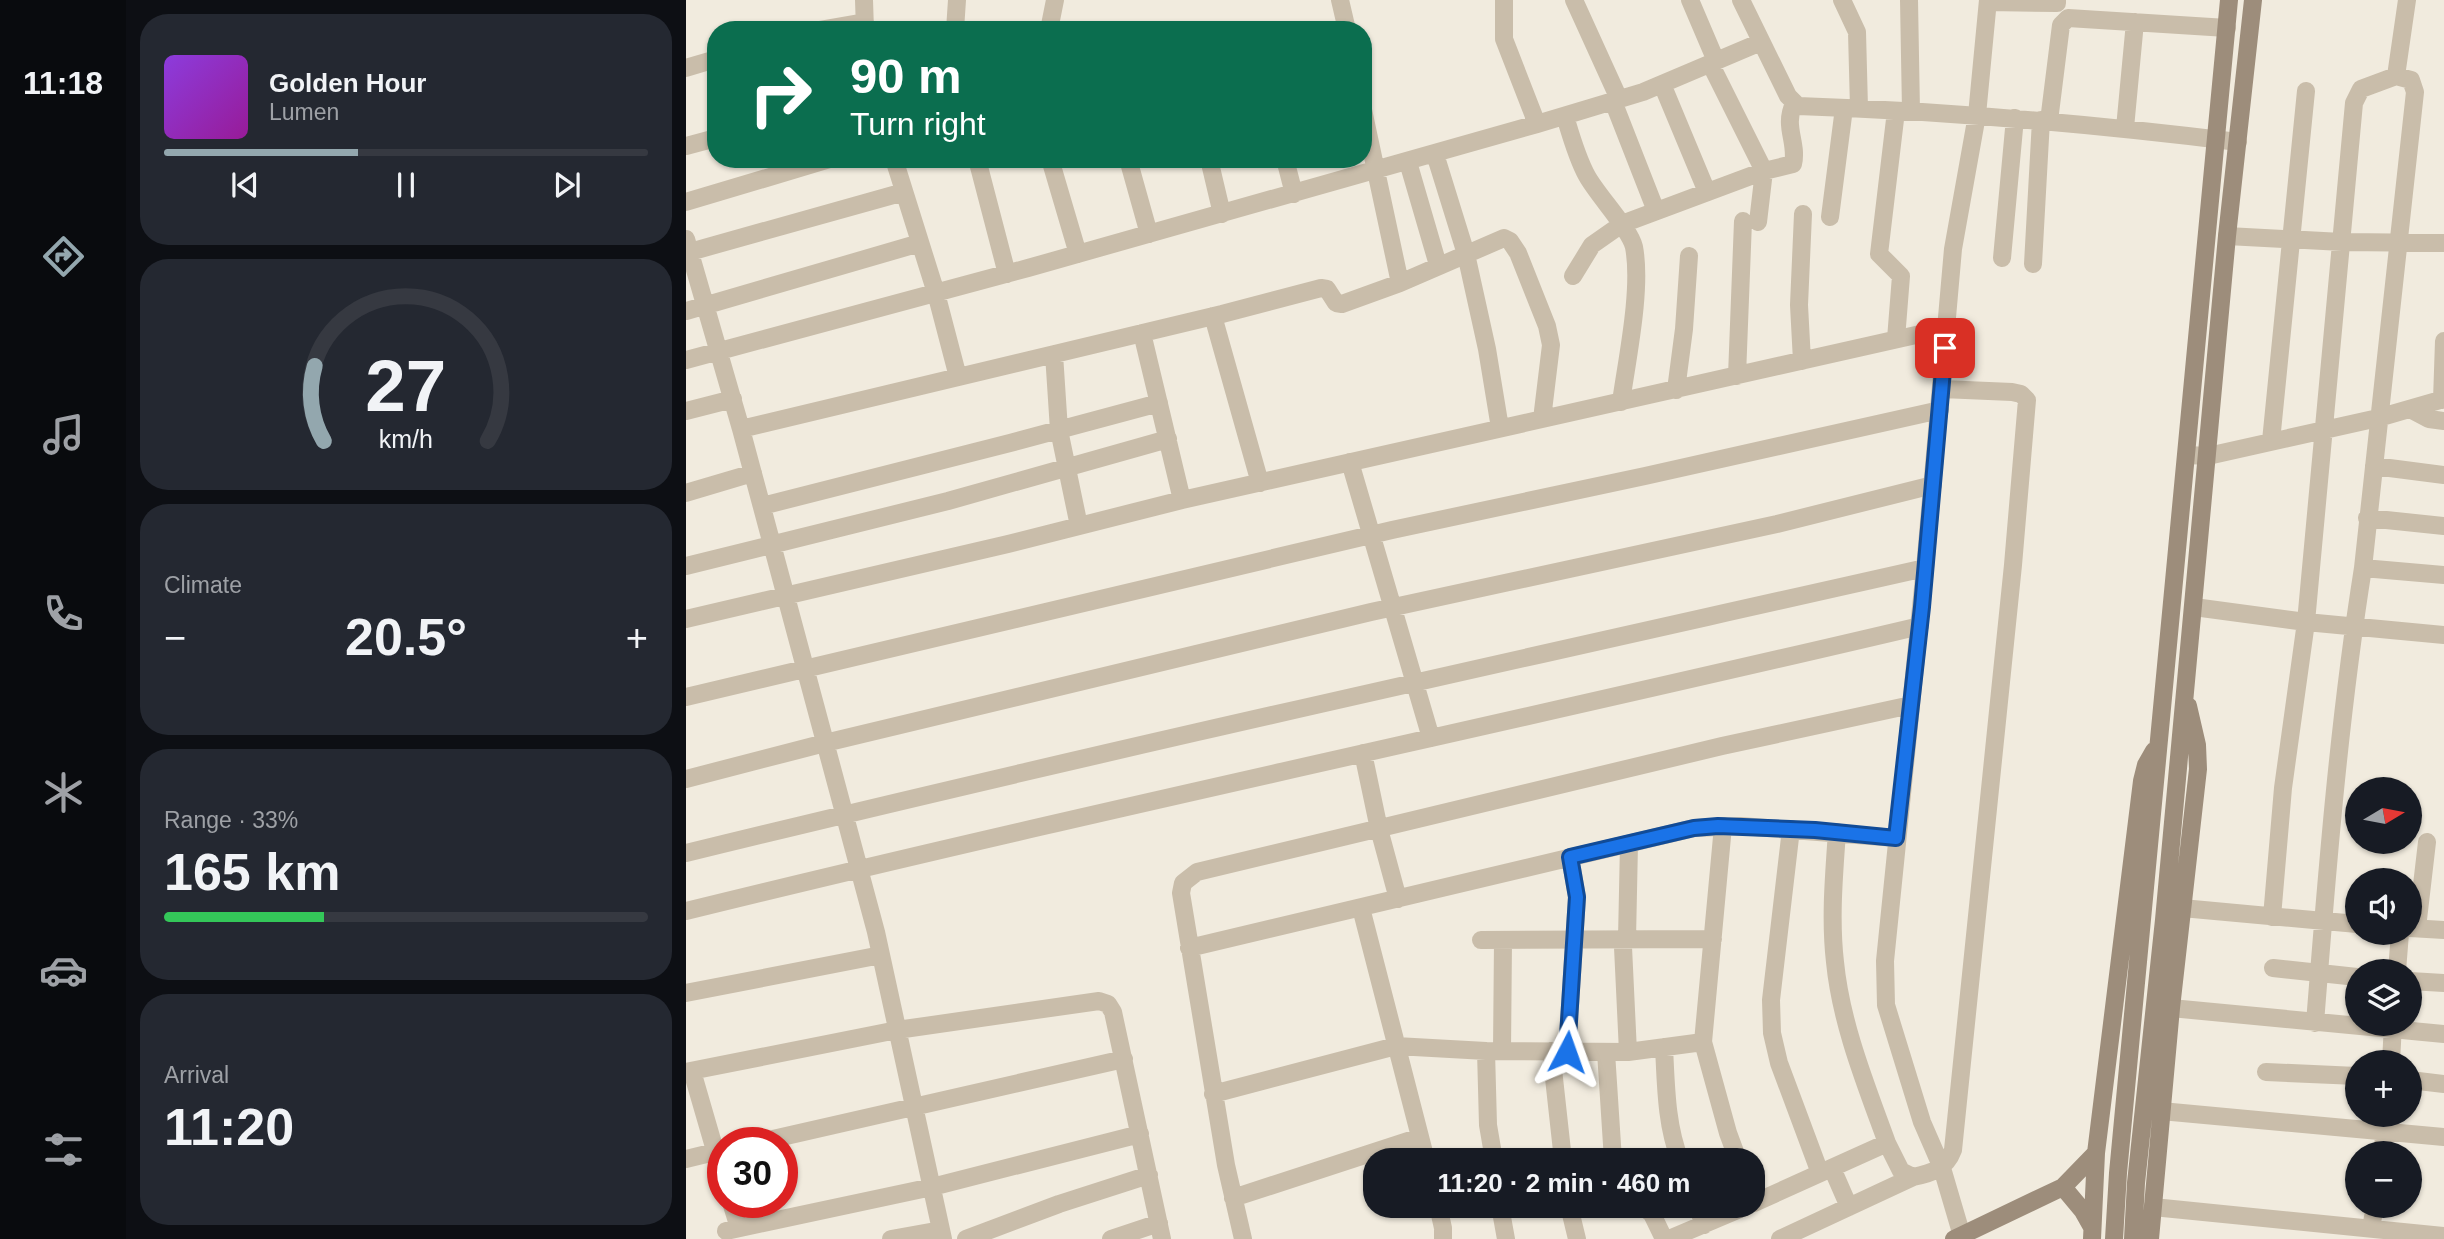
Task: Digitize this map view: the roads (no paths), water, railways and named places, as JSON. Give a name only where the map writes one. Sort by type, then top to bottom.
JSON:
[{"type":"main road","points":[[2114,1239],[2118,1173],[2229,0]]},
{"type":"main road","points":[[2133,1239],[2136,1183],[2186,696],[2227,236],[2253,0]]},
{"type":"main road","points":[[2150,1239],[2171,1008],[2198,769],[2197,745],[2186,696]]},
{"type":"main road","points":[[2092,1233],[2096,1153],[2142,781],[2146,765],[2159,747]]},
{"type":"main road","points":[[1958,1237],[2063,1187],[2096,1153]]},
{"type":"main road","points":[[2063,1187],[2083,1211],[2092,1233]]},
{"type":"street","points":[[864,0],[865,21]]},
{"type":"street","points":[[956,21],[957,0]]},
{"type":"street","points":[[1051,21],[1055,0]]},
{"type":"street","points":[[1340,0],[1345,21]]},
{"type":"street","points":[[1504,0],[1504,38],[1537,124]]},
{"type":"street","points":[[1574,0],[1616,100],[1656,211]]},
{"type":"street","points":[[1690,0],[1713,62],[1764,171],[1751,221],[1737,376]]},
{"type":"street","points":[[1573,276],[1592,245],[1622,224],[1764,171],[1790,166],[1795,160],[1788,120],[1794,104],[1741,0]]},
{"type":"street","points":[[1830,218],[1851,108],[1857,32],[1842,0]]},
{"type":"street","points":[[1896,339],[1901,276],[1879,254],[1903,111],[1909,0]]},
{"type":"street","points":[[1958,1237],[1942,1168],[1922,1122],[1886,1005],[1885,961],[1920,626],[1953,249],[1978,115],[1988,1],[2057,3],[2057,0]]},
{"type":"street","points":[[2396,76],[2407,0]]},
{"type":"street","points":[[2033,264],[2045,121],[2064,20],[2073,18],[2227,28]]},
{"type":"street","points":[[2125,128],[2135,22]]},
{"type":"street","points":[[686,360],[1007,274],[1565,116],[1662,84],[1761,42]]},
{"type":"street","points":[[686,68],[707,62]]},
{"type":"street","points":[[2272,917],[2283,788],[2306,622],[2354,103],[2361,89],[2396,76],[2411,80],[2415,92],[2363,568],[2331,822],[2315,1023]]},
{"type":"street","points":[[1662,84],[1707,192]]},
{"type":"street","points":[[2271,442],[2306,91]]},
{"type":"street","points":[[1794,104],[2015,118],[2238,142]]},
{"type":"street","points":[[1565,116],[1586,175],[1622,224],[1633,245],[1636,276],[1621,402]]},
{"type":"street","points":[[2002,258],[2015,118]]},
{"type":"street","points":[[686,146],[707,140]]},
{"type":"street","points":[[1372,152],[1400,283]]},
{"type":"street","points":[[1435,154],[1466,254],[1487,349],[1500,428]]},
{"type":"street","points":[[1408,162],[1438,265]]},
{"type":"street","points":[[686,202],[800,168]]},
{"type":"street","points":[[897,168],[936,293],[958,377]]},
{"type":"street","points":[[979,168],[1007,274]]},
{"type":"street","points":[[1053,168],[1078,254]]},
{"type":"street","points":[[1131,168],[1149,234]]},
{"type":"street","points":[[1211,168],[1222,214]]},
{"type":"street","points":[[1287,168],[1294,194]]},
{"type":"street","points":[[891,1239],[942,1235],[881,955],[859,869],[733,399],[687,248],[904,192]]},
{"type":"street","points":[[1802,214],[1802,361]]},
{"type":"street","points":[[2227,236],[2342,242],[2444,243]]},
{"type":"street","points":[[741,429],[1321,288],[1327,289],[1336,303],[1342,304],[1400,283],[1504,239],[1510,241],[1518,254],[1551,345],[1542,419]]},
{"type":"street","points":[[686,311],[920,243]]},
{"type":"street","points":[[1676,390],[1689,256]]},
{"type":"street","points":[[1213,316],[1260,483]]},
{"type":"street","points":[[686,619],[1182,500],[1947,328]]},
{"type":"street","points":[[1142,333],[1182,500]]},
{"type":"street","points":[[2187,455],[2208,456],[2412,410],[2443,399],[2444,341]]},
{"type":"street","points":[[1054,354],[1059,430],[1079,526]]},
{"type":"street","points":[[1780,1239],[1913,1177],[1942,1168],[1948,1163],[1953,1150],[2013,565],[2027,400],[2021,394],[1941,389]]},
{"type":"street","points":[[686,411],[733,399]]},
{"type":"street","points":[[762,506],[1159,403]]},
{"type":"street","points":[[686,697],[1372,535],[1940,410]]},
{"type":"street","points":[[2412,410],[2429,419],[2444,421]]},
{"type":"street","points":[[686,566],[947,501],[1168,439]]},
{"type":"street","points":[[1350,462],[1431,738]]},
{"type":"street","points":[[2374,466],[2444,475]]},
{"type":"street","points":[[686,493],[753,473]]},
{"type":"street","points":[[686,779],[825,743],[1391,608],[1764,527],[1933,485]]},
{"type":"street","points":[[2367,518],[2444,526]]},
{"type":"street","points":[[686,853],[1332,700],[1925,568]]},
{"type":"street","points":[[2363,568],[2444,575]]},
{"type":"street","points":[[2194,607],[2306,622],[2444,635]]},
{"type":"street","points":[[686,911],[1920,626]]},
{"type":"street","points":[[1243,1239],[1213,1094],[1189,948],[1181,893],[1183,883],[1189,876],[1722,746],[1911,705]]},
{"type":"street","points":[[1363,753],[1398,900]]},
{"type":"street","points":[[1189,948],[1694,828],[1723,826],[1791,829],[1896,838]]},
{"type":"street","points":[[1723,826],[1703,1042],[1734,1148]]},
{"type":"street","points":[[1791,829],[1771,1000],[1772,1033],[1779,1063],[1826,1171],[1849,1207]]},
{"type":"street","points":[[1837,832],[1833,917],[1835,963],[1845,1015],[1887,1143],[1901,1171],[1913,1177]]},
{"type":"street","points":[[2422,868],[2427,842]]},
{"type":"street","points":[[1628,1052],[1623,947],[1626,939],[1629,844]]},
{"type":"street","points":[[1563,1148],[1559,1052],[1575,939],[1577,897],[1570,857]]},
{"type":"street","points":[[1361,908],[1423,1148]]},
{"type":"street","points":[[2182,908],[2345,923]]},
{"type":"street","points":[[2422,930],[2444,930]]},
{"type":"street","points":[[1481,940],[1713,939]]},
{"type":"street","points":[[1492,1148],[1488,1125],[1503,941]]},
{"type":"street","points":[[686,993],[881,955]]},
{"type":"street","points":[[2273,968],[2345,976]]},
{"type":"street","points":[[2422,982],[2444,984]]},
{"type":"street","points":[[710,1127],[689,1072],[897,1030],[1099,1001],[1108,1004],[1113,1012],[1161,1231],[1111,1239]]},
{"type":"street","points":[[2171,1008],[2345,1024]]},
{"type":"street","points":[[2422,1031],[2444,1034]]},
{"type":"street","points":[[1213,1094],[1396,1046],[1494,1051],[1628,1052],[1703,1042]]},
{"type":"street","points":[[1664,1047],[1666,1093],[1675,1148]]},
{"type":"street","points":[[1606,1052],[1613,1148]]},
{"type":"street","points":[[798,1133],[1124,1059]]},
{"type":"street","points":[[2266,1072],[2345,1075]]},
{"type":"street","points":[[2422,1081],[2444,1084]]},
{"type":"street","points":[[2161,1111],[2345,1121]]},
{"type":"street","points":[[2403,1127],[2444,1137]]},
{"type":"street","points":[[798,1215],[932,1187],[1140,1134]]},
{"type":"street","points":[[1233,1198],[1420,1138]]},
{"type":"street","points":[[1765,1197],[1887,1143]]},
{"type":"street","points":[[686,1158],[707,1154]]},
{"type":"street","points":[[966,1239],[1059,1204],[1149,1175]]},
{"type":"street","points":[[2153,1207],[2352,1233],[2371,1228],[2444,1236]]},
{"type":"street","points":[[732,1218],[733,1229],[785,1218]]},
{"type":"street","points":[[1440,1218],[1443,1239]]},
{"type":"street","points":[[1502,1218],[1506,1239]]},
{"type":"street","points":[[1572,1218],[1577,1239]]},
{"type":"street","points":[[1654,1218],[1664,1239]]},
{"type":"street","points":[[1701,1218],[1704,1225]]},
{"type":"street","points":[[1670,1239],[1720,1218]]},
{"type":"street","points":[[2371,1228],[2373,1218]]}]
